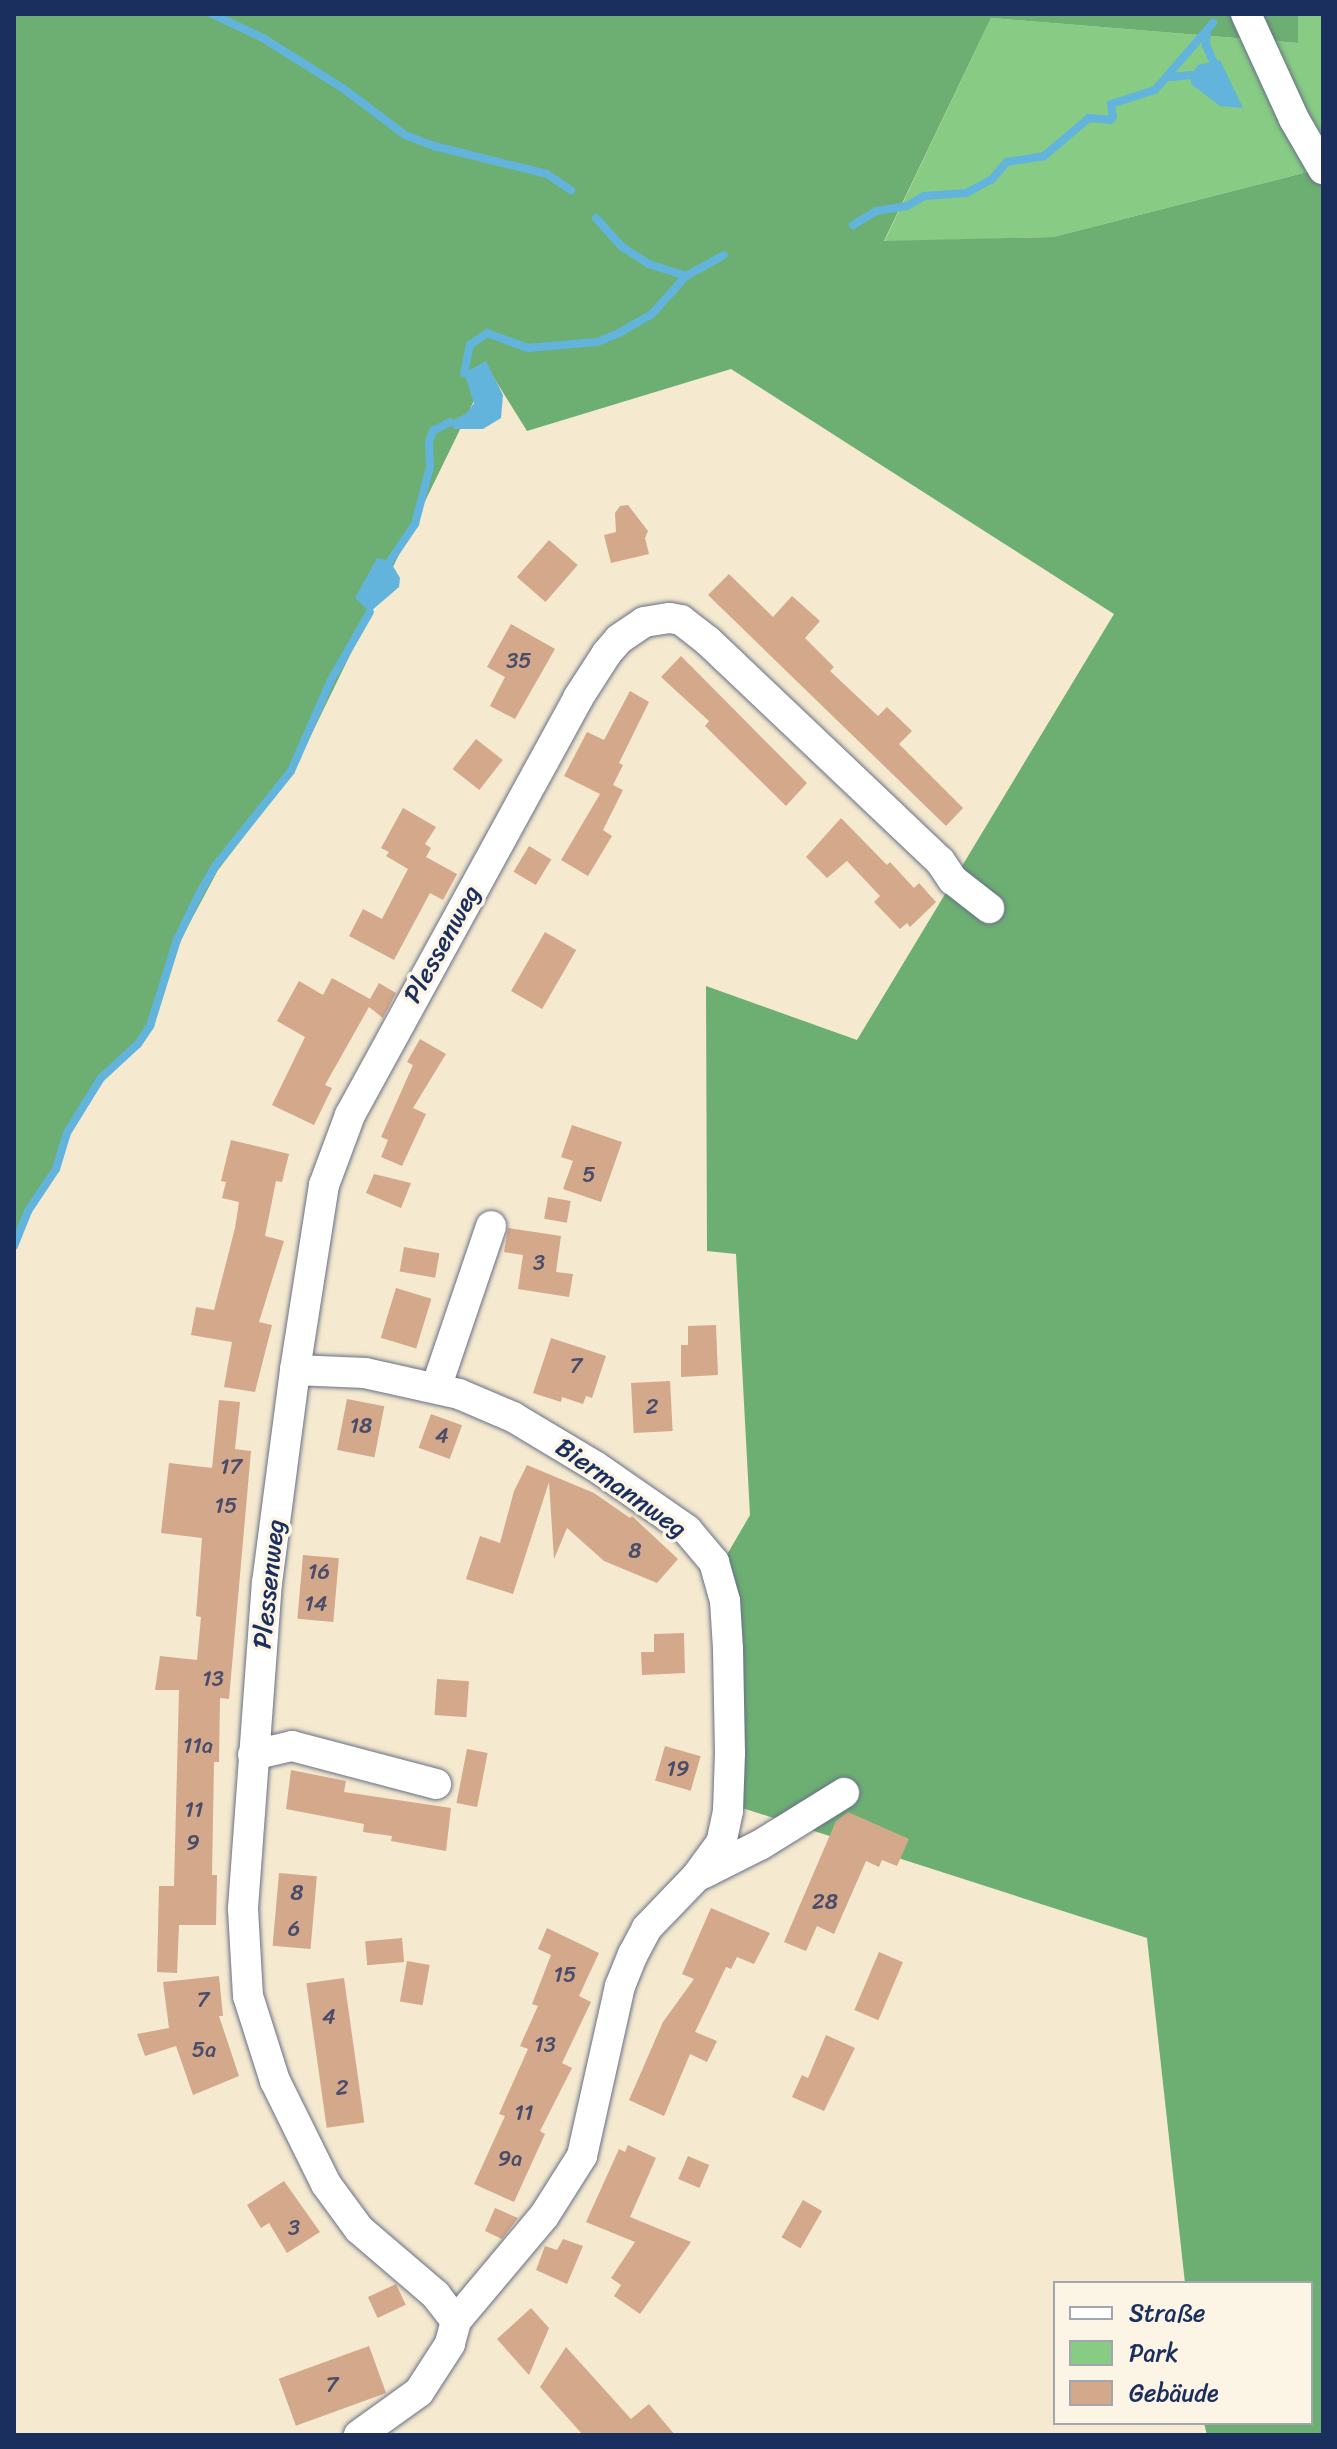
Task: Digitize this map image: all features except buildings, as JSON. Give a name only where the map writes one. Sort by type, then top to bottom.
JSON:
[{"type":"street","points":[[1246,14],[1294,119],[1323,169]]},
{"type":"street","name":"Plessenweg","points":[[456,2321],[436,2295],[351,2218],[326,2184],[275,2081],[248,1996],[243,1908],[267,1583],[295,1370],[324,1185],[350,1115],[578,698],[607,653],[644,622],[670,618],[681,620],[708,641],[940,861],[953,880],[989,908]]},
{"type":"street","points":[[436,1388],[491,1226]]},
{"type":"street","name":"Biermannweg","points":[[295,1370],[365,1373],[436,1388],[513,1417],[595,1466],[687,1530],[714,1562],[725,1601],[730,1697],[728,1811],[721,1843],[696,1877]]},
{"type":"street","points":[[253,1755],[292,1746],[436,1784]]},
{"type":"street","points":[[359,2435],[419,2392],[450,2344],[456,2321],[544,2216],[582,2156],[606,2040],[624,1976],[647,1928],[696,1877],[760,1845],[844,1793]]},
{"type":"green space","points":[[14,14],[1298,14],[1298,43],[991,18],[884,241],[1053,237],[1323,168],[1323,2435],[1207,2435],[1204,2425],[1313,2425],[1313,2281],[1185,2281],[1147,1938],[736,1806],[725,1558],[750,1515],[736,1254],[707,1251],[706,986],[857,1040],[1114,614],[731,369],[527,431],[489,370],[292,774],[218,870],[180,941],[154,1026],[140,1045],[103,1080],[68,1135],[58,1169],[30,1211],[14,1251]]},
{"type":"green space","points":[[1290,14],[1323,14],[1323,168],[1053,237],[884,242],[991,18],[1298,43]]},
{"type":"water","points":[[1220,60],[1243,108],[1220,106],[1191,84],[1191,75],[1198,65]]},
{"type":"water","points":[[486,361],[503,395],[501,418],[483,429],[454,429],[450,422],[467,413],[474,403],[464,373]]},
{"type":"water","points":[[377,558],[390,561],[400,578],[399,587],[370,612],[355,598]]},
{"type":"waterway","points":[[212,14],[263,38],[344,89],[405,135],[434,146],[547,174],[571,190]]},
{"type":"waterway","points":[[853,225],[876,211],[907,206],[924,196],[966,193],[992,179],[1007,162],[1044,156],[1089,118],[1110,120],[1113,117],[1111,104],[1155,90],[1213,23]]},
{"type":"waterway","points":[[1207,31],[1206,45],[1214,63]]},
{"type":"waterway","points":[[1171,77],[1191,75]]},
{"type":"waterway","points":[[596,218],[621,246],[649,264],[686,276]]},
{"type":"waterway","points":[[464,373],[470,345],[487,333],[528,348],[597,342],[617,334],[652,314],[686,276],[724,255]]},
{"type":"waterway","points":[[390,561],[415,524],[430,467],[429,442],[433,431],[450,422]]},
{"type":"waterway","points":[[14,1246],[28,1211],[56,1169],[67,1133],[101,1078],[138,1044],[150,1026],[177,940],[199,894],[216,865],[291,771],[331,680],[370,612]]}]
